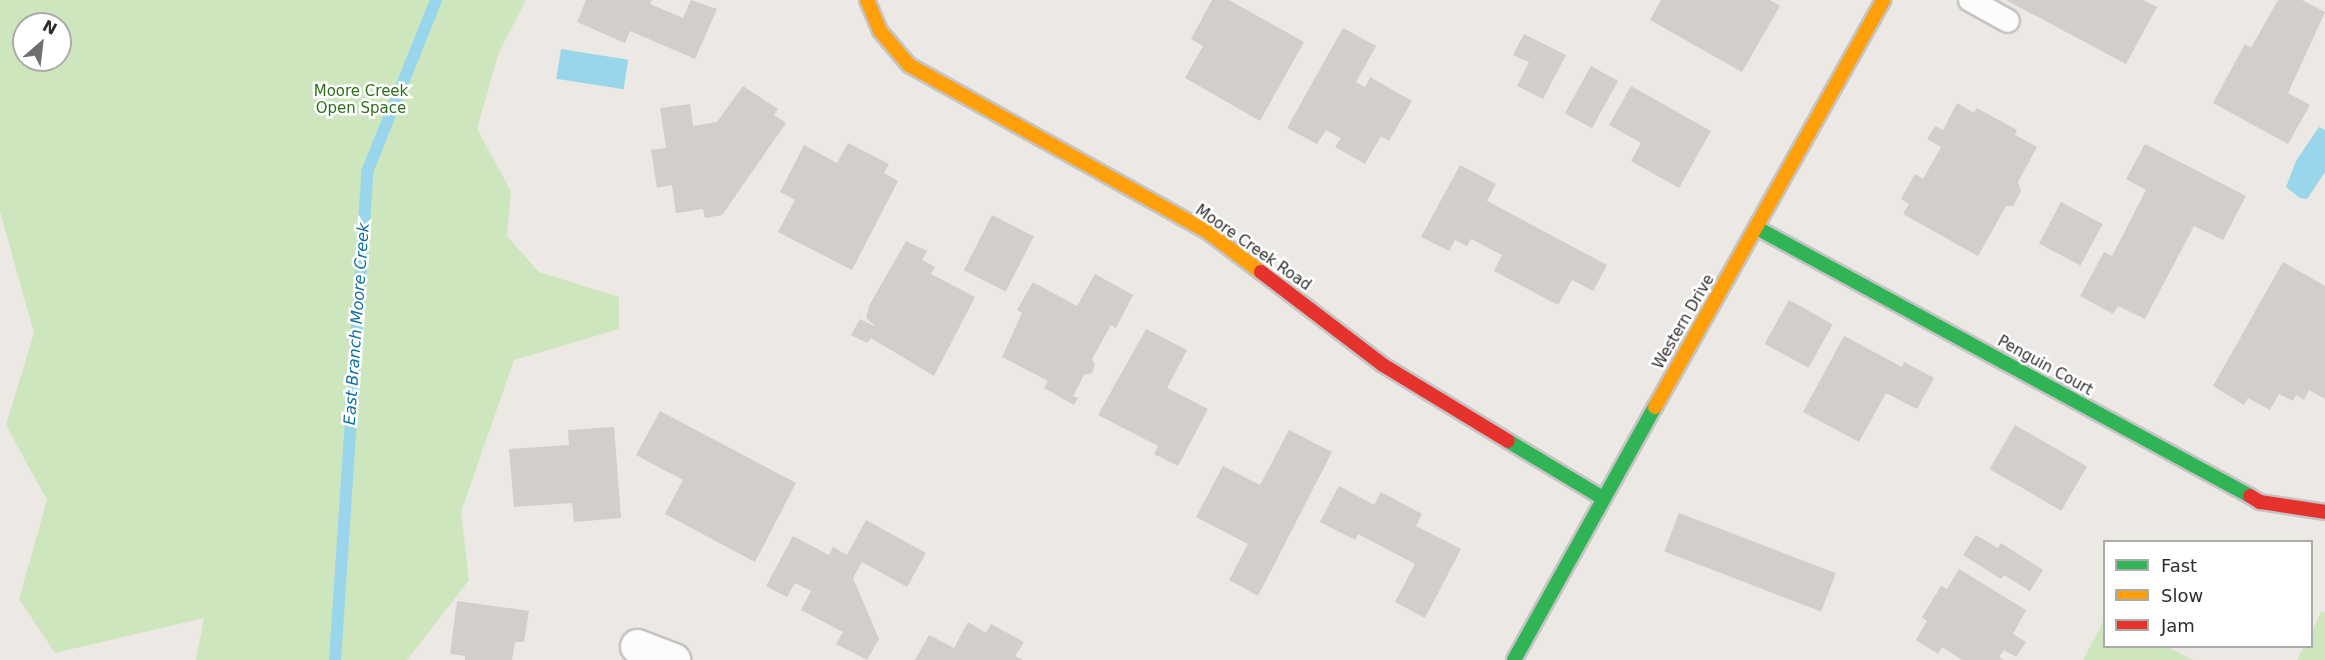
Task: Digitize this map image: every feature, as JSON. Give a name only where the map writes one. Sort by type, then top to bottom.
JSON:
[{"type":"street","name":"Moore Creek Road","points":[[867,0],[880,31],[909,65],[946,89],[1209,233],[1383,365],[1603,498]]},
{"type":"street","name":"Western Drive","points":[[1514,660],[1883,0]]},
{"type":"street","name":"Penguin Court","points":[[1757,228],[2260,502],[2325,512]]},
{"type":"street","points":[[637,646],[673,660]]},
{"type":"lane","points":[[1970,0],[2007,21]]},
{"type":"green space","name":"Moore Creek Open Space","points":[[0,0],[526,0],[499,52],[477,129],[511,191],[507,236],[539,272],[619,297],[619,329],[514,360],[461,512],[469,580],[407,660],[196,660],[204,618],[55,653],[19,599],[47,500],[6,425],[34,333],[0,211]]},
{"type":"green space","points":[[2321,612],[2325,612],[2325,660],[2297,660],[2303,648],[2313,648],[2313,630]]},
{"type":"green space","points":[[2103,622],[2103,648],[2169,648],[2193,660],[2083,660]]},
{"type":"water","points":[[561,49],[628,60],[623,89],[556,79]]},
{"type":"water","points":[[2319,127],[2325,130],[2325,172],[2307,199],[2300,198],[2286,187],[2296,161]]},
{"type":"building","points":[[586,0],[652,0],[650,4],[683,18],[691,0],[717,9],[695,59],[630,31],[625,43],[577,22]]},
{"type":"building","points":[[1212,0],[1229,0],[1304,42],[1260,121],[1185,78],[1203,46],[1191,39]]},
{"type":"building","points":[[1661,0],[1770,0],[1780,6],[1742,72],[1650,20]]},
{"type":"building","points":[[2006,0],[2143,0],[2157,7],[2126,64]]},
{"type":"building","points":[[2278,0],[2302,0],[2325,12],[2288,93],[2310,105],[2288,144],[2213,103],[2245,44],[2251,48]]},
{"type":"building","points":[[1343,28],[1376,46],[1356,82],[1365,87],[1370,77],[1412,101],[1389,141],[1381,136],[1365,164],[1335,147],[1341,138],[1326,130],[1317,144],[1287,128]]},
{"type":"building","points":[[1524,34],[1566,55],[1543,99],[1517,86],[1529,62],[1513,55]]},
{"type":"building","points":[[1591,66],[1618,81],[1592,128],[1565,113]]},
{"type":"building","points":[[743,86],[778,109],[774,115],[786,123],[722,215],[705,218],[703,209],[676,213],[672,185],[657,188],[651,150],[666,148],[660,108],[690,104],[693,126],[717,122]]},
{"type":"building","points":[[1631,86],[1711,131],[1679,188],[1631,161],[1641,143],[1609,125]]},
{"type":"building","points":[[1957,103],[1974,113],[1977,108],[2017,130],[2015,135],[2037,147],[2018,182],[2021,191],[2013,206],[2006,206],[1978,256],[1903,214],[1909,204],[1901,199],[1915,174],[1923,179],[1941,147],[1927,139],[1935,126],[1943,130]]},
{"type":"building","points":[[848,143],[889,164],[884,173],[898,181],[852,270],[778,232],[795,200],[780,192],[804,145],[837,163]]},
{"type":"building","points":[[2145,144],[2246,196],[2223,240],[2194,226],[2145,319],[2118,306],[2113,314],[2080,296],[2104,252],[2112,256],[2146,190],[2126,179]]},
{"type":"building","points":[[1460,165],[1496,184],[1487,201],[1607,265],[1593,291],[1572,280],[1558,305],[1494,271],[1502,255],[1471,239],[1467,246],[1455,240],[1449,251],[1421,237]]},
{"type":"building","points":[[2061,202],[2102,224],[2080,266],[2039,243]]},
{"type":"building","points":[[992,215],[1034,236],[1006,292],[964,270]]},
{"type":"building","points":[[906,241],[927,251],[922,260],[935,267],[931,274],[975,297],[934,376],[871,338],[867,343],[851,335],[860,319],[876,327],[866,318],[870,304]]},
{"type":"building","points":[[2283,262],[2325,286],[2325,399],[2309,390],[2304,400],[2296,395],[2293,401],[2279,394],[2270,410],[2248,398],[2244,405],[2213,386]]},
{"type":"building","points":[[1095,274],[1133,295],[1116,328],[1111,325],[1092,359],[1095,365],[1092,373],[1084,375],[1073,396],[1078,398],[1074,405],[1044,388],[1048,381],[1002,357],[1022,313],[1017,310],[1033,282],[1077,306]]},
{"type":"building","points":[[1789,300],[1833,324],[1808,368],[1765,344]]},
{"type":"building","points":[[1146,329],[1187,350],[1167,388],[1208,409],[1178,466],[1154,454],[1158,446],[1098,415]]},
{"type":"building","points":[[1844,336],[1902,367],[1904,362],[1934,378],[1917,409],[1886,393],[1859,442],[1803,412]]},
{"type":"building","points":[[660,411],[796,483],[755,562],[665,514],[683,480],[636,455]]},
{"type":"building","points":[[2015,425],[2087,466],[2061,511],[1990,469]]},
{"type":"building","points":[[614,427],[621,518],[574,522],[572,503],[514,507],[509,449],[569,445],[568,430]]},
{"type":"building","points":[[1289,430],[1332,452],[1258,596],[1229,580],[1248,544],[1196,517],[1223,466],[1260,485]]},
{"type":"building","points":[[1339,486],[1374,505],[1381,492],[1422,514],[1416,526],[1461,549],[1425,618],[1395,602],[1415,564],[1358,534],[1355,540],[1320,522]]},
{"type":"building","points":[[1679,513],[1836,573],[1821,611],[1664,551]]},
{"type":"building","points":[[866,520],[926,553],[907,587],[862,562],[853,578],[879,639],[867,660],[836,644],[843,632],[801,610],[811,591],[795,583],[787,597],[766,586],[793,536],[829,555],[833,547],[847,555]]},
{"type":"building","points":[[1976,535],[1998,548],[2001,543],[2043,570],[2030,591],[2004,575],[2001,579],[1963,555]]},
{"type":"building","points":[[1959,569],[2026,610],[2013,634],[2026,642],[2016,657],[2004,650],[1999,657],[2004,660],[1962,660],[1942,647],[1938,654],[1916,640],[1927,621],[1922,617],[1941,586],[1947,589]]},
{"type":"building","points":[[457,601],[529,611],[524,642],[515,642],[512,660],[465,660],[465,656],[450,654]]},
{"type":"building","points":[[968,622],[986,633],[991,624],[1024,642],[1015,656],[1023,660],[915,660],[929,635],[954,648]]},
{"type":"waterway","name":"East Branch Moore Creek","points":[[335,660],[367,172],[436,0]]},
{"type":"traffic: fast","points":[[1757,228],[2250,496]]},
{"type":"traffic: fast","points":[[1514,660],[1655,407]]},
{"type":"traffic: fast","points":[[1508,441],[1603,498]]},
{"type":"traffic: slow","points":[[867,0],[880,31],[909,65],[1209,233],[1261,272]]},
{"type":"traffic: slow","points":[[1655,407],[1883,0]]},
{"type":"traffic: jam","points":[[1261,272],[1383,365],[1508,441]]},
{"type":"traffic: jam","points":[[2250,496],[2260,502],[2325,512]]}]
